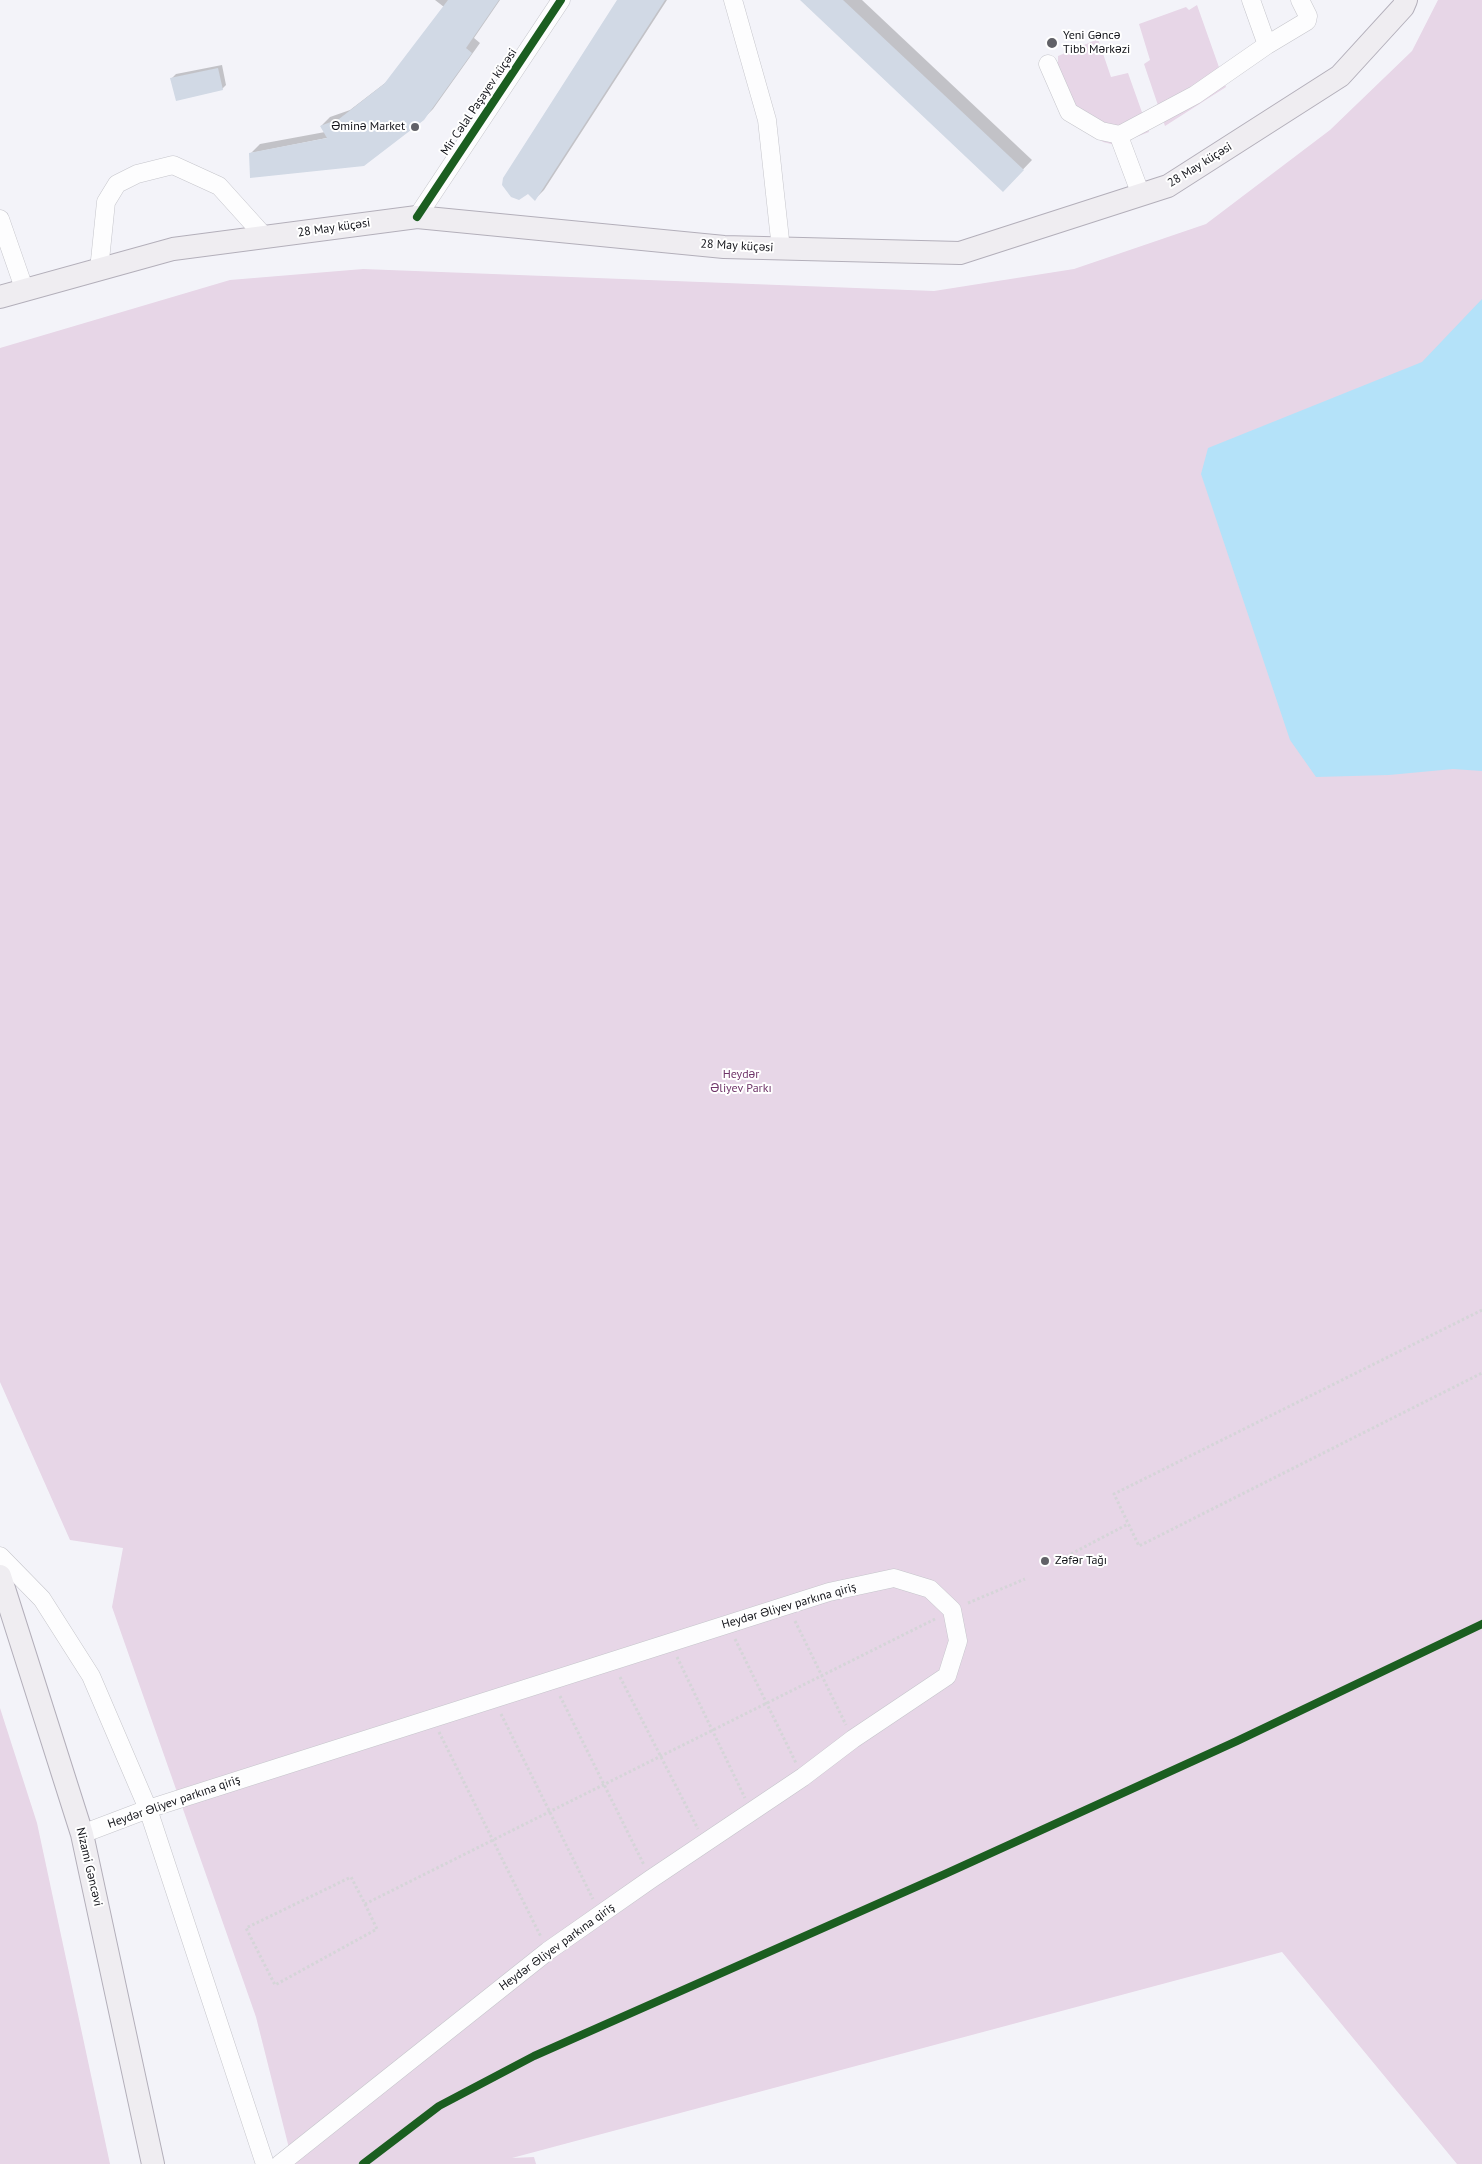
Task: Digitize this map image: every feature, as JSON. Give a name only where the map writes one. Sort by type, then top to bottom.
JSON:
[{"type":"main road","name":"28 May küçəsi","points":[[0,298],[173,249],[416,217],[724,247],[960,253],[1168,186],[1340,76],[1402,7],[1406,0]]},
{"type":"main road","name":"Nizami Gəncəvi","points":[[0,1576],[82,1834],[153,2164]]},
{"type":"street","name":"Mir Cəlal Paşayev küçəsi","points":[[416,217],[561,0]]},
{"type":"street","points":[[733,0],[767,120],[782,249]]},
{"type":"street","points":[[1251,0],[1267,45]]},
{"type":"street","points":[[1048,64],[1069,112],[1101,131],[1120,135],[1195,95],[1267,45],[1309,19],[1300,0]]},
{"type":"street","points":[[1120,135],[1141,194]]},
{"type":"street","points":[[99,270],[106,202],[117,184],[137,174],[173,165],[219,186],[265,237]]},
{"type":"street","points":[[0,219],[25,290]]},
{"type":"street","points":[[0,1556],[42,1599],[91,1676],[148,1810],[264,2164]]},
{"type":"street","name":"Heydər Əliyev parkına qiriş","points":[[82,1834],[148,1810],[829,1592],[894,1578],[930,1589],[952,1610],[958,1641],[947,1676],[548,1951],[280,2164]]},
{"type":"path","points":[[1482,1310],[1114,1494],[1139,1546],[1482,1373]]},
{"type":"path","points":[[1071,1554],[1128,1524]]},
{"type":"path","points":[[365,1904],[952,1610],[1026,1579]]},
{"type":"path","points":[[787,1605],[853,1739]]},
{"type":"path","points":[[727,1624],[803,1777]]},
{"type":"path","points":[[670,1643],[752,1812]]},
{"type":"path","points":[[612,1661],[659,1757],[705,1843]]},
{"type":"path","points":[[552,1680],[651,1879]]},
{"type":"path","points":[[494,1699],[601,1915]]},
{"type":"path","points":[[432,1718],[548,1951]]},
{"type":"path","points":[[351,1877],[365,1904],[377,1929],[275,1985],[246,1928],[351,1877]]},
{"type":"green space","name":"Heydər Əliyev Parkı","points":[[1438,0],[1482,0],[1482,2164],[1457,2164],[1282,1952],[512,2158],[534,2157],[536,2164],[293,2164],[256,2017],[112,1607],[123,1548],[70,1540],[0,1382],[0,348],[230,280],[363,269],[934,291],[1074,269],[1206,224],[1330,130],[1412,51]]},
{"type":"green space","points":[[1197,5],[1226,87],[1165,126],[1144,64],[1150,60],[1139,24],[1186,7],[1189,10]]},
{"type":"green space","points":[[1098,39],[1111,77],[1128,73],[1149,132],[1115,145],[1103,142],[1080,127],[1065,80],[1049,83],[1046,68],[1058,62],[1058,56]]},
{"type":"green space","points":[[0,1708],[37,1823],[110,2164],[0,2164]]},
{"type":"water","points":[[1482,299],[1482,771],[1453,769],[1389,775],[1316,777],[1290,740],[1201,474],[1208,448],[1422,362]]},
{"type":"building","points":[[448,0],[499,0],[466,48],[472,53],[424,120],[364,166],[250,178],[249,153],[327,138],[320,126],[339,119],[384,84]]},
{"type":"building","points":[[617,0],[665,0],[535,201],[528,194],[519,200],[511,197],[502,185],[503,178]]},
{"type":"building","points":[[800,0],[843,0],[1024,170],[1003,192]]},
{"type":"building","points":[[218,68],[223,90],[176,101],[170,78]]},
{"type":"cycle path","points":[[417,217],[561,0]]},
{"type":"cycle path","points":[[363,2164],[439,2106],[534,2056],[945,1874],[1237,1741],[1482,1624]]},
{"type":"place","name":"Yeni Gəncə Tibb Mərkəzi","points":[[1052,43]]},
{"type":"place","name":"Əminə Market","points":[[415,127]]},
{"type":"place","name":"Zəfər Tağı","points":[[1045,1561]]}]
